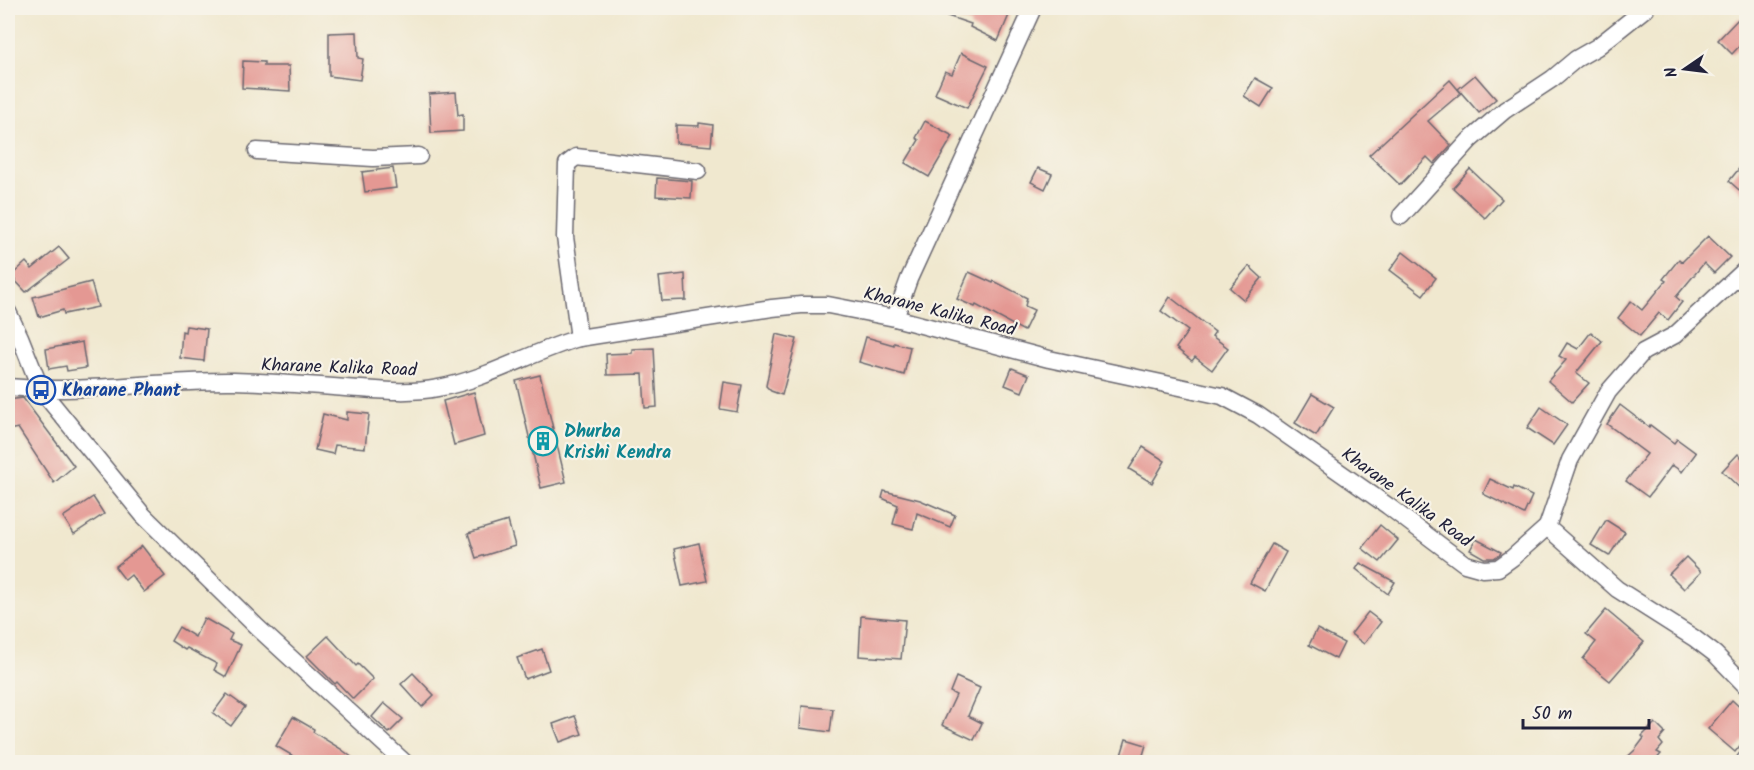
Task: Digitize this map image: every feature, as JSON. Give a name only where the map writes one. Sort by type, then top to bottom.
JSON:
[{"type":"street","points":[[895,318],[909,279],[1033,8]]},
{"type":"street","points":[[1401,216],[1478,133],[1505,110],[1552,79],[1576,59],[1597,47],[1646,8]]},
{"type":"street","points":[[257,151],[374,158],[419,156]]},
{"type":"street","points":[[579,338],[565,237],[567,164],[576,157],[698,171]]},
{"type":"street","points":[[1746,268],[1675,335],[1643,352],[1608,392],[1570,460],[1547,527],[1617,589],[1701,643],[1746,686]]},
{"type":"street","name":"Kharane Kalika Road","points":[[8,387],[40,390],[235,381],[386,390],[435,389],[486,375],[552,346],[579,338],[801,305],[828,305],[895,318],[1049,359],[1202,390],[1231,400],[1258,414],[1465,564],[1482,569],[1498,568],[1547,527]]},
{"type":"street","points":[[8,312],[40,390],[143,515],[257,627],[404,762]]},
{"type":"building","points":[[931,8],[1012,8],[998,41],[970,27],[971,24],[930,10]]},
{"type":"building","points":[[1739,18],[1746,26],[1746,39],[1732,54],[1718,40]]},
{"type":"building","points":[[357,32],[358,58],[363,59],[360,80],[329,76],[329,33]]},
{"type":"building","points":[[961,53],[988,66],[967,108],[935,94],[945,71],[952,74]]},
{"type":"building","points":[[243,61],[264,62],[264,66],[289,66],[290,91],[242,88]]},
{"type":"building","points":[[1475,75],[1496,99],[1479,113],[1458,89]]},
{"type":"building","points":[[1255,78],[1273,88],[1261,107],[1244,96]]},
{"type":"building","points":[[1450,80],[1461,93],[1428,121],[1451,145],[1434,164],[1427,157],[1400,185],[1369,155]]},
{"type":"building","points":[[456,92],[458,115],[463,114],[463,131],[431,133],[429,94]]},
{"type":"building","points":[[925,121],[953,136],[929,177],[905,163],[919,140],[916,138]]},
{"type":"building","points":[[699,123],[713,125],[711,146],[676,143],[676,125],[699,126]]},
{"type":"building","points":[[1746,160],[1746,196],[1729,181]]},
{"type":"building","points":[[393,168],[396,188],[365,192],[362,172]]},
{"type":"building","points":[[1038,168],[1052,174],[1045,189],[1031,182]]},
{"type":"building","points":[[1470,169],[1502,199],[1485,218],[1453,188]]},
{"type":"building","points":[[657,178],[692,181],[691,198],[656,196]]},
{"type":"building","points":[[1708,236],[1730,257],[1714,273],[1704,263],[1676,297],[1682,302],[1668,320],[1659,313],[1640,336],[1618,318],[1631,301],[1642,310],[1666,281],[1663,279],[1679,259],[1682,262]]},
{"type":"building","points":[[59,247],[69,259],[26,292],[11,276],[26,262],[32,269]]},
{"type":"building","points":[[1403,252],[1436,278],[1423,295],[1390,270]]},
{"type":"building","points":[[1249,266],[1262,278],[1244,300],[1230,288]]},
{"type":"building","points":[[969,272],[993,283],[994,281],[1027,298],[1025,306],[1034,310],[1024,331],[976,305],[975,307],[957,299]]},
{"type":"building","points":[[685,274],[686,300],[662,301],[659,277]]},
{"type":"building","points":[[91,282],[98,307],[64,314],[63,310],[39,317],[33,297]]},
{"type":"building","points":[[1170,297],[1215,332],[1212,336],[1228,348],[1212,370],[1195,357],[1192,361],[1176,348],[1188,331],[1161,311]]},
{"type":"building","points":[[186,326],[207,329],[204,361],[180,358],[182,331],[185,332]]},
{"type":"building","points":[[1591,332],[1602,341],[1576,373],[1589,383],[1572,402],[1548,381],[1566,360],[1559,356],[1567,343],[1578,349]]},
{"type":"building","points":[[776,334],[797,339],[782,395],[771,391],[766,386]]},
{"type":"building","points":[[866,337],[910,347],[904,375],[859,362]]},
{"type":"building","points":[[82,342],[86,368],[67,371],[66,366],[49,369],[46,349]]},
{"type":"building","points":[[654,348],[657,407],[645,408],[643,374],[607,375],[606,354],[632,353],[632,349]]},
{"type":"building","points":[[1012,368],[1029,375],[1022,392],[1005,385]]},
{"type":"building","name":"Dhurba Krishi Kendra","points":[[540,375],[566,482],[541,488],[516,381]]},
{"type":"building","points":[[724,382],[742,385],[737,412],[720,409]]},
{"type":"building","points":[[474,392],[484,436],[454,445],[443,401]]},
{"type":"building","points":[[1312,394],[1334,407],[1316,436],[1295,423]]},
{"type":"building","points":[[23,398],[74,466],[54,483],[18,428],[8,430],[8,400]]},
{"type":"building","points":[[1620,405],[1674,443],[1677,439],[1696,453],[1682,472],[1672,465],[1648,497],[1626,481],[1647,454],[1607,424]]},
{"type":"building","points":[[1541,407],[1567,425],[1553,445],[1527,428]]},
{"type":"building","points":[[347,412],[369,414],[365,448],[335,445],[333,454],[315,450],[323,414],[347,420]]},
{"type":"building","points":[[1143,447],[1165,461],[1152,483],[1129,469]]},
{"type":"building","points":[[1738,454],[1746,462],[1746,494],[1722,471]]},
{"type":"building","points":[[1490,479],[1532,496],[1524,514],[1483,494]]},
{"type":"building","points":[[884,491],[920,500],[955,515],[950,527],[917,513],[913,529],[893,524],[898,505],[882,498]]},
{"type":"building","points":[[93,497],[104,514],[74,534],[63,517]]},
{"type":"building","points":[[1606,520],[1625,532],[1609,556],[1591,545]]},
{"type":"building","points":[[508,521],[515,546],[476,558],[468,533]]},
{"type":"building","points":[[1380,525],[1398,540],[1380,562],[1362,548]]},
{"type":"building","points":[[1476,539],[1501,552],[1500,554],[1494,558],[1484,558],[1470,550]]},
{"type":"building","points":[[699,543],[707,581],[682,586],[674,549]]},
{"type":"building","points":[[1272,544],[1286,552],[1265,591],[1250,583]]},
{"type":"building","points":[[142,546],[165,576],[144,592],[131,575],[125,580],[115,567]]},
{"type":"building","points":[[1686,557],[1701,572],[1684,589],[1669,574]]},
{"type":"building","points":[[1360,563],[1395,582],[1388,594],[1356,569]]},
{"type":"building","points":[[1606,610],[1644,642],[1610,681],[1583,659],[1596,642],[1586,634]]},
{"type":"building","points":[[1368,612],[1381,622],[1364,644],[1351,634]]},
{"type":"building","points":[[861,616],[905,620],[901,659],[859,656]]},
{"type":"building","points":[[204,618],[232,634],[229,640],[241,645],[226,677],[214,670],[217,664],[171,641],[179,627],[195,637]]},
{"type":"building","points":[[1317,629],[1344,643],[1336,659],[1309,645]]},
{"type":"building","points":[[328,636],[356,666],[358,664],[373,679],[353,699],[307,656]]},
{"type":"building","points":[[542,649],[549,670],[525,679],[517,658]]},
{"type":"building","points":[[413,673],[434,695],[422,707],[401,684]]},
{"type":"building","points":[[956,677],[980,688],[968,716],[982,723],[974,740],[942,725],[956,695],[950,692]]},
{"type":"building","points":[[227,694],[245,707],[231,726],[213,713]]},
{"type":"building","points":[[1732,700],[1746,713],[1746,738],[1735,752],[1708,729]]},
{"type":"building","points":[[384,703],[403,719],[389,733],[372,717]]},
{"type":"building","points":[[802,706],[833,709],[830,732],[800,728]]},
{"type":"building","points":[[575,716],[582,734],[560,742],[553,724]]},
{"type":"building","points":[[293,717],[314,729],[313,732],[358,762],[303,762],[276,746]]},
{"type":"building","points":[[1655,723],[1665,733],[1659,740],[1663,745],[1657,752],[1661,754],[1654,762],[1622,762],[1635,750],[1644,738],[1642,736]]},
{"type":"building","points":[[1126,739],[1146,745],[1141,762],[1119,762]]},
{"type":"place","name":"Kharane Phant","points":[[41,390]]},
{"type":"place","name":"Dhurba Krishi Kendra","points":[[543,441]]}]
